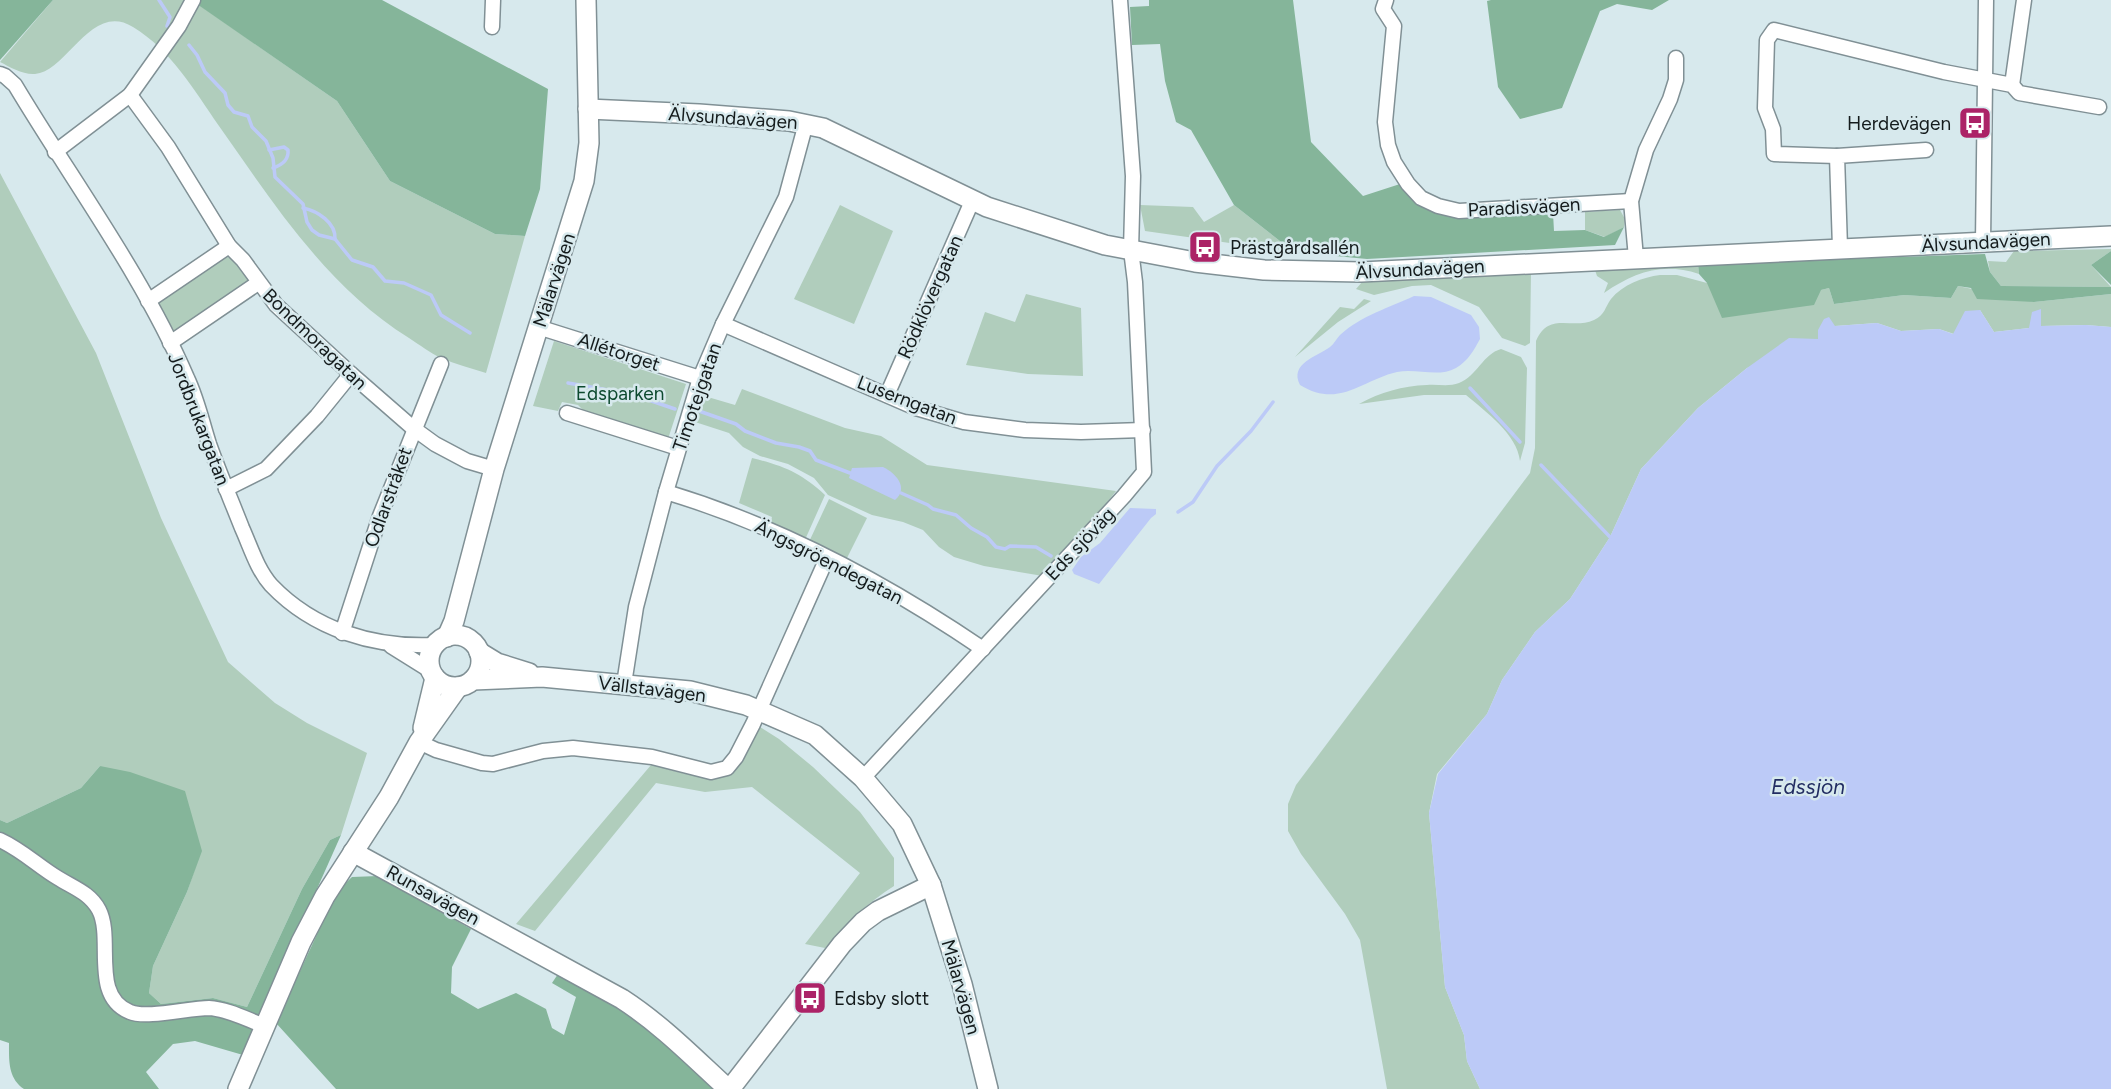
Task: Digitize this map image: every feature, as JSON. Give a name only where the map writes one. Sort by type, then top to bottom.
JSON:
[{"type":"street","points":[[55,152],[130,95],[179,26],[193,0]]},
{"type":"street","points":[[492,27],[493,0]]},
{"type":"street","name":"Mälarvägen","points":[[441,641],[454,621],[495,469],[584,181],[589,143],[586,0]]},
{"type":"street","points":[[1120,0],[1133,176],[1131,250]]},
{"type":"street","name":"Paradisvägen","points":[[1386,0],[1383,9],[1394,26],[1385,122],[1388,145],[1394,162],[1421,198],[1459,211],[1631,201]]},
{"type":"street","points":[[1983,242],[1986,0]]},
{"type":"street","points":[[2012,85],[2024,0]]},
{"type":"street","points":[[1926,150],[1837,156],[1774,154],[1773,129],[1765,108],[1767,40],[1774,30],[2012,85],[2019,93],[2099,107]]},
{"type":"street","points":[[1636,257],[1631,201],[1646,150],[1676,80],[1676,58]]},
{"type":"street","name":"Jordbrukargatan","points":[[0,74],[15,85],[118,248],[148,301],[188,380],[226,489],[257,565],[270,584],[295,607],[342,633],[390,645],[441,641]]},
{"type":"street","name":"Bondmoragatan","points":[[130,95],[168,146],[229,246],[286,315],[435,444],[467,461],[495,469]]},
{"type":"street","name":"Älvsundavägen","points":[[588,110],[699,114],[806,123],[823,128],[987,207],[1039,225],[1131,250],[1264,271],[1339,273],[2111,236]]},
{"type":"street","name":"Timotejgatan","points":[[624,684],[636,607],[678,448],[700,377],[786,197],[806,123]]},
{"type":"street","points":[[1837,156],[1840,248]]},
{"type":"street","name":"Rödklövergatan","points":[[887,395],[972,199]]},
{"type":"street","points":[[148,301],[229,246]]},
{"type":"street","name":"Eds sjöväg","points":[[863,778],[1125,496],[1144,472],[1135,282],[1131,250]]},
{"type":"street","points":[[170,343],[258,283]]},
{"type":"street","name":"Luserngatan","points":[[723,324],[916,408],[964,422],[1025,430],[1081,432],[1143,429]]},
{"type":"street","name":"Allétorget","points":[[538,327],[700,377]]},
{"type":"street","name":"Odlarstråket","points":[[342,633],[380,516],[440,364]]},
{"type":"street","points":[[226,489],[266,469],[317,416],[351,374]]},
{"type":"street","points":[[567,413],[678,448]]},
{"type":"street","name":"Ängsgröendegatan","points":[[666,492],[739,517],[827,558],[925,610],[983,649]]},
{"type":"street","name":"Mälarvägen","points":[[472,552],[468,623],[475,647]]},
{"type":"street","points":[[419,742],[436,750],[493,764],[543,751],[573,748],[652,757],[711,772],[727,768],[736,757],[759,710],[827,558]]},
{"type":"street","points":[[238,1089],[301,942],[325,896],[389,797],[419,742],[481,665],[475,647],[460,636],[441,641],[430,656],[433,674],[419,742]]},
{"type":"street","name":"Jordbrukargatan","points":[[390,645],[433,674]]},
{"type":"street","name":"Vällstavägen","points":[[475,647],[497,663],[542,677]]},
{"type":"street","points":[[433,674],[446,684],[466,684]]},
{"type":"street","name":"Vällstavägen","points":[[466,684],[542,677],[624,684],[691,691],[759,710],[815,735],[863,778],[902,824],[931,885]]},
{"type":"street","points":[[0,840],[89,895],[100,912],[104,967],[110,993],[119,1005],[131,1013],[147,1014],[212,1008],[265,1026]]},
{"type":"street","name":"Runsavägen","points":[[354,852],[651,1017],[729,1089],[842,944],[863,922],[878,911],[931,885]]},
{"type":"street","name":"Mälarvägen","points":[[931,885],[962,984],[988,1089]]},
{"type":"green space","points":[[0,0],[53,0],[0,60]]},
{"type":"green space","points":[[53,0],[192,0],[337,101],[390,181],[495,234],[525,236],[486,373],[433,354],[352,294],[327,269],[282,214],[181,72],[159,47],[133,27],[118,21],[104,23],[80,40],[58,62],[35,74],[21,72],[0,62]]},
{"type":"green space","points":[[382,0],[548,89],[540,189],[525,236],[495,234],[390,181],[337,101],[194,2]]},
{"type":"green space","points":[[1149,0],[1293,0],[1311,142],[1363,196],[1400,184],[1459,215],[1553,213],[1554,231],[1585,230],[1604,237],[1624,227],[1615,245],[1367,259],[1294,252],[1234,205],[1191,130],[1176,122],[1165,81],[1160,44],[1132,45],[1130,7],[1149,6]]},
{"type":"green space","points":[[1669,0],[1652,10],[1617,4],[1600,11],[1562,108],[1520,119],[1498,87],[1487,1]]},
{"type":"green space","points":[[0,173],[96,353],[161,518],[228,662],[275,703],[307,723],[367,753],[341,835],[330,840],[302,889],[247,1007],[213,998],[161,1004],[149,993],[153,966],[187,892],[201,851],[100,766],[81,788],[7,823],[0,820]]},
{"type":"green space","points":[[840,205],[893,231],[854,324],[794,299]]},
{"type":"green space","points":[[1140,205],[1193,207],[1204,222],[1234,205],[1294,252],[1145,231]]},
{"type":"green space","points":[[1620,210],[1625,219],[1624,227],[1605,237],[1585,230],[1585,212]]},
{"type":"green space","points":[[2111,249],[2091,265],[2111,287],[2001,286],[1990,272],[1988,261],[2006,262],[2014,251]]},
{"type":"green space","points":[[2111,251],[2111,285],[2091,265]]},
{"type":"green space","points":[[1985,254],[1990,272],[2001,286],[2111,287],[2111,294],[2034,302],[1977,299],[1971,288],[1958,286],[1951,298],[1904,295],[1834,304],[1829,288],[1821,290],[1814,305],[1722,318],[1707,283],[1699,274],[1698,264]]},
{"type":"green space","points":[[227,257],[236,259],[252,280],[172,334],[156,303]]},
{"type":"green space","points":[[1698,264],[1699,274],[1673,269],[1649,271],[1627,279],[1604,293],[1608,283],[1597,276],[1594,267]]},
{"type":"green space","points":[[1531,272],[1530,343],[1525,346],[1502,338],[1479,307],[1431,285],[1412,286],[1374,295],[1356,289],[1363,281]]},
{"type":"green space","points":[[1660,275],[1677,275],[1707,283],[1821,290],[1829,288],[1834,304],[1904,295],[1951,298],[1958,286],[2034,302],[2111,294],[2111,327],[2041,326],[2041,310],[2029,328],[1994,332],[1980,310],[1954,334],[1939,329],[1901,331],[1877,323],[1835,326],[1819,339],[1747,368],[1698,408],[1641,469],[1610,537],[1570,599],[1535,632],[1502,680],[1487,714],[1437,774],[1429,813],[1445,987],[1464,1035],[1467,1061],[1480,1089],[1387,1089],[1360,940],[1288,831],[1288,804],[1296,785],[1530,473],[1535,448],[1536,341],[1541,332],[1554,324],[1586,323],[1594,320],[1621,290],[1640,280]]},
{"type":"green space","points":[[1026,294],[1081,308],[1083,376],[1028,374],[966,365],[985,312],[1015,322]]},
{"type":"green space","points":[[1364,299],[1371,301],[1338,322],[1295,357],[1340,307],[1354,309]]},
{"type":"green space","name":"Edsparken","points":[[554,341],[686,384],[668,439],[586,413],[578,405],[562,402],[558,411],[533,406]]},
{"type":"green space","points":[[1501,349],[1521,357],[1527,368],[1525,443],[1520,461],[1518,451],[1507,433],[1466,395],[1424,395],[1359,404],[1400,388],[1459,383],[1471,375],[1489,355]]},
{"type":"green space","points":[[742,389],[845,428],[881,436],[927,465],[1116,491],[1049,577],[984,566],[954,557],[939,547],[923,530],[872,515],[828,495],[814,478],[788,464],[760,456],[743,447],[729,433],[692,421],[701,395],[735,405]]},
{"type":"green space","points":[[752,458],[792,471],[825,495],[804,542],[769,526],[772,517],[739,503]]},
{"type":"green space","points":[[829,499],[867,518],[845,562],[808,544]]},
{"type":"green space","points":[[760,727],[813,767],[860,812],[894,858],[894,886],[857,914],[825,948],[805,944],[860,873],[752,787],[705,792],[656,783],[535,931],[516,924],[651,765],[700,776],[724,775],[734,770],[742,761]]},
{"type":"green space","points":[[100,766],[130,772],[185,791],[202,851],[187,892],[153,966],[149,993],[161,1004],[213,998],[247,1007],[302,889],[330,840],[341,835],[243,1055],[195,1041],[173,1044],[146,1072],[159,1089],[24,1089],[12,1074],[9,1043],[0,1040],[0,820],[7,823],[81,788]]},
{"type":"green space","points":[[378,876],[471,929],[452,967],[451,993],[478,1009],[516,993],[546,1009],[552,1028],[564,1035],[576,997],[552,983],[558,974],[632,1016],[719,1089],[336,1089],[276,1023],[337,891],[352,877]]},
{"type":"water","points":[[1414,296],[1431,297],[1471,315],[1479,327],[1480,339],[1460,365],[1449,371],[1435,373],[1397,372],[1339,394],[1314,392],[1300,385],[1298,371],[1301,366],[1330,347],[1348,328]]},
{"type":"water","name":"Edssjön","points":[[2041,309],[2041,326],[2111,327],[2111,1089],[1480,1089],[1467,1061],[1464,1035],[1445,987],[1429,813],[1438,774],[1487,714],[1502,680],[1535,632],[1570,599],[1610,537],[1641,469],[1698,408],[1747,368],[1789,338],[1818,339],[1818,330],[1824,319],[1829,317],[1835,326],[1877,323],[1901,331],[1939,329],[1953,334],[1965,311],[1980,310],[1994,332],[2029,328],[2032,312]]},
{"type":"water","points":[[883,467],[892,473],[901,486],[895,500],[849,478],[852,468]]},
{"type":"water","points":[[1130,508],[1156,509],[1156,514],[1099,584],[1074,574],[1072,570],[1081,557],[1100,543]]},
{"type":"waterway","points":[[159,0],[170,17],[167,26]]},
{"type":"waterway","points":[[189,45],[205,72],[225,93],[228,105],[234,112],[248,116],[252,127],[266,141],[273,158],[275,177],[303,204],[307,222],[312,230],[319,235],[335,239],[352,260],[373,267],[385,281],[404,283],[431,295],[441,315],[470,333]]},
{"type":"waterway","points":[[269,150],[284,147],[288,150],[284,162],[273,168]]},
{"type":"waterway","points":[[303,208],[325,219],[333,228],[335,239]]},
{"type":"waterway","points":[[568,383],[631,394],[675,409]]},
{"type":"waterway","points":[[1470,388],[1520,442]]},
{"type":"waterway","points":[[1178,512],[1193,502],[1217,466],[1251,431],[1273,402]]},
{"type":"waterway","points":[[699,411],[736,424],[745,431],[776,443],[810,451],[816,460],[850,473]]},
{"type":"waterway","points":[[1541,465],[1610,537]]},
{"type":"waterway","points":[[901,493],[933,509],[956,515],[987,537],[996,547],[1036,547],[1051,556]]},
{"type":"place","name":"Herdevägen","points":[[1975,123]]},
{"type":"place","name":"Prästgårdsallén","points":[[1205,247]]},
{"type":"place","name":"Edsby slott","points":[[810,998]]}]
